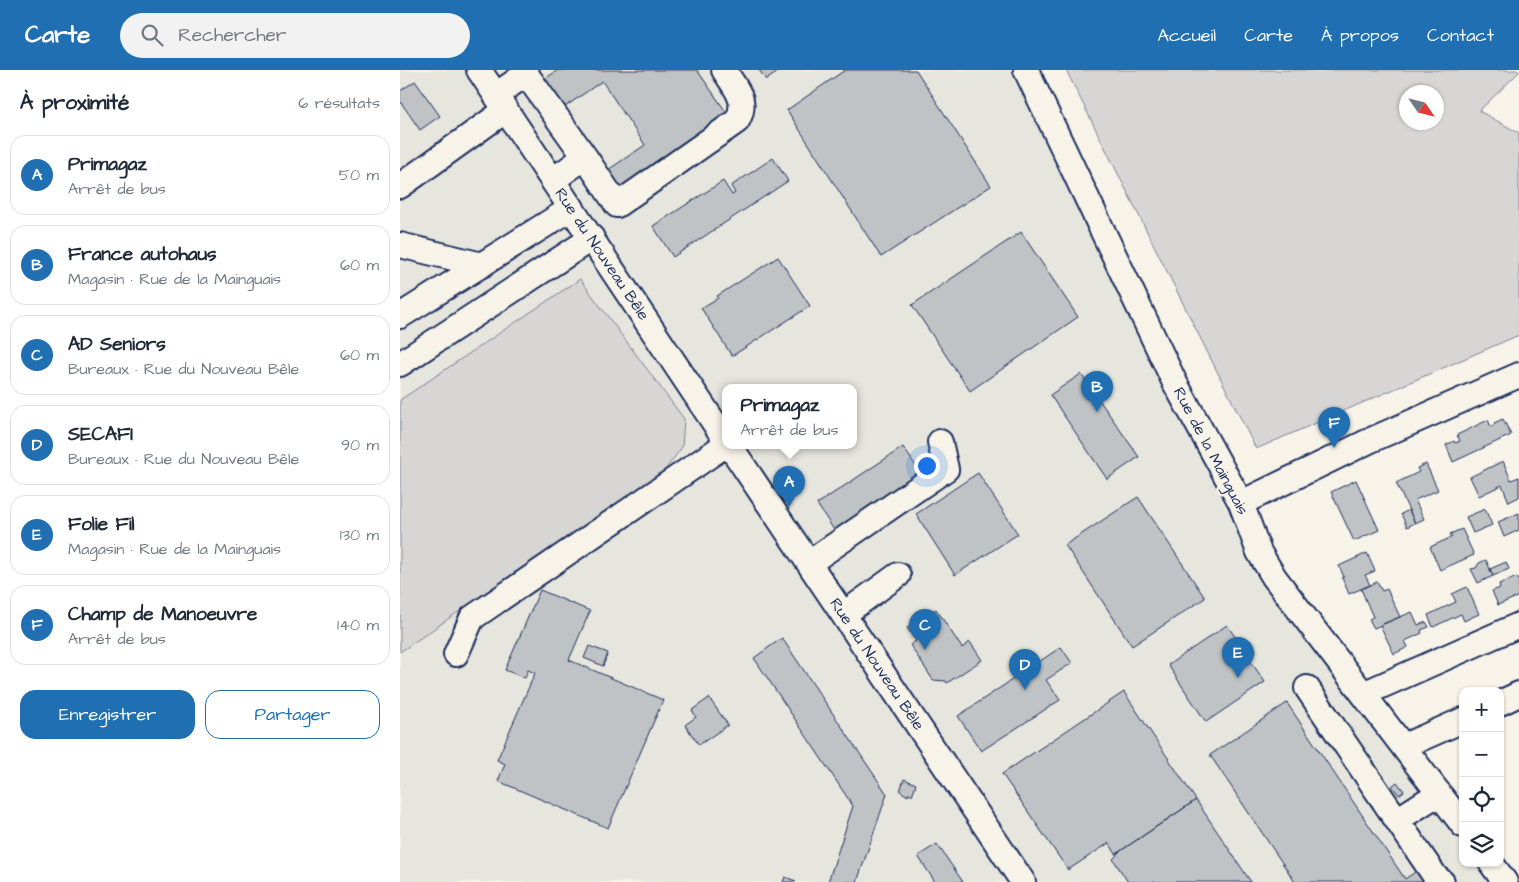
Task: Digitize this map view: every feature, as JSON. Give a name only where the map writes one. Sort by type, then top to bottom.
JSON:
[{"type":"street","name":"Rue du Nouveau Bêle","points":[[479,70],[722,433]]},
{"type":"street","points":[[400,186],[501,103],[525,72],[617,205],[737,121],[742,112],[742,98],[724,70]]},
{"type":"street","name":"Rue de la Mainguais","points":[[1026,70],[1175,383],[1241,503],[1260,552],[1274,577],[1460,822]]},
{"type":"street","points":[[553,180],[585,157]]},
{"type":"street","points":[[400,316],[572,208]]},
{"type":"street","points":[[400,364],[592,238]]},
{"type":"street","points":[[400,245],[482,264]]},
{"type":"street","points":[[1241,503],[1371,440],[1519,375]]},
{"type":"street","points":[[810,563],[946,469],[940,442]]},
{"type":"street","points":[[456,654],[472,618],[722,447]]},
{"type":"street","name":"Rue du Nouveau Bêle","points":[[732,449],[1023,882]]},
{"type":"street","points":[[844,614],[898,575]]},
{"type":"street","points":[[1362,694],[1519,624]]},
{"type":"street","points":[[1307,688],[1435,876],[1442,882]]},
{"type":"street","points":[[1504,701],[1519,694]]},
{"type":"street","points":[[1404,746],[1459,722]]},
{"type":"street","points":[[1397,820],[1439,793]]},
{"type":"street","points":[[1494,867],[1505,882]]},
{"type":"shaded area","points":[[400,70],[1014,70],[1224,505],[1459,815],[1459,867],[1499,867],[1510,882],[400,882]]},
{"type":"shaded area","points":[[1066,70],[1519,70],[1479,111],[1519,133],[1519,335],[1256,449]]},
{"type":"shaded area","points":[[580,279],[684,419],[682,447],[665,470],[400,652],[400,400]]},
{"type":"building","points":[[558,70],[697,70],[731,119],[620,195],[605,172],[645,145],[602,81],[562,109],[542,81]]},
{"type":"building","points":[[759,70],[781,70],[766,80]]},
{"type":"building","points":[[845,70],[916,70],[991,186],[881,257],[787,110]]},
{"type":"building","points":[[415,81],[440,116],[420,130],[400,101],[400,91]]},
{"type":"building","points":[[773,158],[788,181],[673,257],[653,226],[723,181],[732,195],[735,193],[731,186]]},
{"type":"building","points":[[1021,232],[1078,317],[970,391],[912,305]]},
{"type":"building","points":[[778,257],[810,306],[732,356],[701,308]]},
{"type":"building","points":[[1081,374],[1139,457],[1107,479],[1050,395]]},
{"type":"building","points":[[1503,419],[1511,435],[1453,462],[1446,445],[1454,441],[1455,443],[1460,441],[1457,435],[1488,420],[1491,427],[1494,423]]},
{"type":"building","points":[[903,447],[922,475],[836,533],[817,504]]},
{"type":"building","points":[[1503,461],[1511,480],[1519,477],[1519,497],[1509,502],[1502,485],[1479,496],[1470,477]]},
{"type":"building","points":[[1426,464],[1438,490],[1415,500],[1424,519],[1415,523],[1396,483],[1419,472],[1417,468]]},
{"type":"building","points":[[978,473],[1018,534],[955,575],[916,514]]},
{"type":"building","points":[[1356,480],[1379,530],[1354,541],[1331,492]]},
{"type":"building","points":[[1138,497],[1205,598],[1132,646],[1065,545]]},
{"type":"building","points":[[1485,509],[1492,525],[1473,533],[1466,517]]},
{"type":"building","points":[[1409,510],[1415,523],[1407,527],[1401,514]]},
{"type":"building","points":[[1519,513],[1519,530],[1504,537],[1498,522]]},
{"type":"building","points":[[1462,529],[1474,555],[1440,570],[1430,547],[1452,537],[1450,534]]},
{"type":"building","points":[[1367,553],[1375,571],[1365,575],[1370,585],[1349,594],[1339,566]]},
{"type":"building","points":[[1486,560],[1493,576],[1478,583],[1471,569],[1476,568],[1479,563]]},
{"type":"building","points":[[1506,562],[1509,569],[1493,576],[1490,569]]},
{"type":"building","points":[[1517,577],[1519,581],[1519,596],[1498,605],[1492,591],[1500,588],[1499,584]]},
{"type":"building","points":[[1377,582],[1382,591],[1387,589],[1400,617],[1374,628],[1369,619],[1373,617],[1361,589]]},
{"type":"building","points":[[1467,587],[1479,614],[1464,621],[1461,614],[1433,627],[1428,615],[1456,602],[1452,594]]},
{"type":"building","points":[[540,590],[590,611],[569,660],[663,700],[608,828],[498,781],[505,764],[497,760],[535,673],[528,670],[525,678],[505,670]]},
{"type":"building","points":[[936,609],[962,648],[970,642],[982,660],[947,683],[946,681],[933,680],[910,645],[916,641],[907,628]]},
{"type":"building","points":[[1412,612],[1418,625],[1426,622],[1429,627],[1421,630],[1422,633],[1405,641],[1408,647],[1394,654],[1380,625]]},
{"type":"building","points":[[1227,625],[1242,647],[1247,644],[1252,645],[1256,650],[1249,659],[1265,682],[1206,722],[1168,665]]},
{"type":"building","points":[[782,638],[887,794],[857,882],[828,882],[853,806],[754,658]]},
{"type":"building","points":[[589,646],[608,653],[603,666],[584,658]]},
{"type":"building","points":[[1061,647],[1072,663],[1046,680],[1060,700],[981,751],[958,716]]},
{"type":"building","points":[[1124,692],[1196,800],[1116,854],[1109,843],[1068,870],[1002,774]]},
{"type":"building","points":[[709,698],[728,725],[699,745],[685,725],[696,717],[692,710]]},
{"type":"building","points":[[1287,703],[1405,879],[1418,870],[1426,882],[1295,882],[1210,755]]},
{"type":"building","points":[[904,779],[916,784],[912,795],[908,794],[908,796],[900,791]]},
{"type":"building","points":[[1397,782],[1404,791],[1399,795],[1392,786]]},
{"type":"building","points":[[1196,800],[1251,882],[1128,882],[1113,859],[1116,854]]},
{"type":"building","points":[[937,844],[963,882],[935,882],[918,856]]},
{"type":"building","points":[[785,877],[796,881],[783,882]]},
{"type":"place","name":"France autohaus","points":[[1097,412]]},
{"type":"place","name":"Champ de Manoeuvre","points":[[1334,448]]},
{"type":"place","name":"Primagaz","points":[[789,507]]},
{"type":"place","name":"AD Seniors","points":[[925,650]]},
{"type":"place","name":"Folie Fil","points":[[1238,678]]},
{"type":"place","name":"SECAFI","points":[[1025,690]]}]
